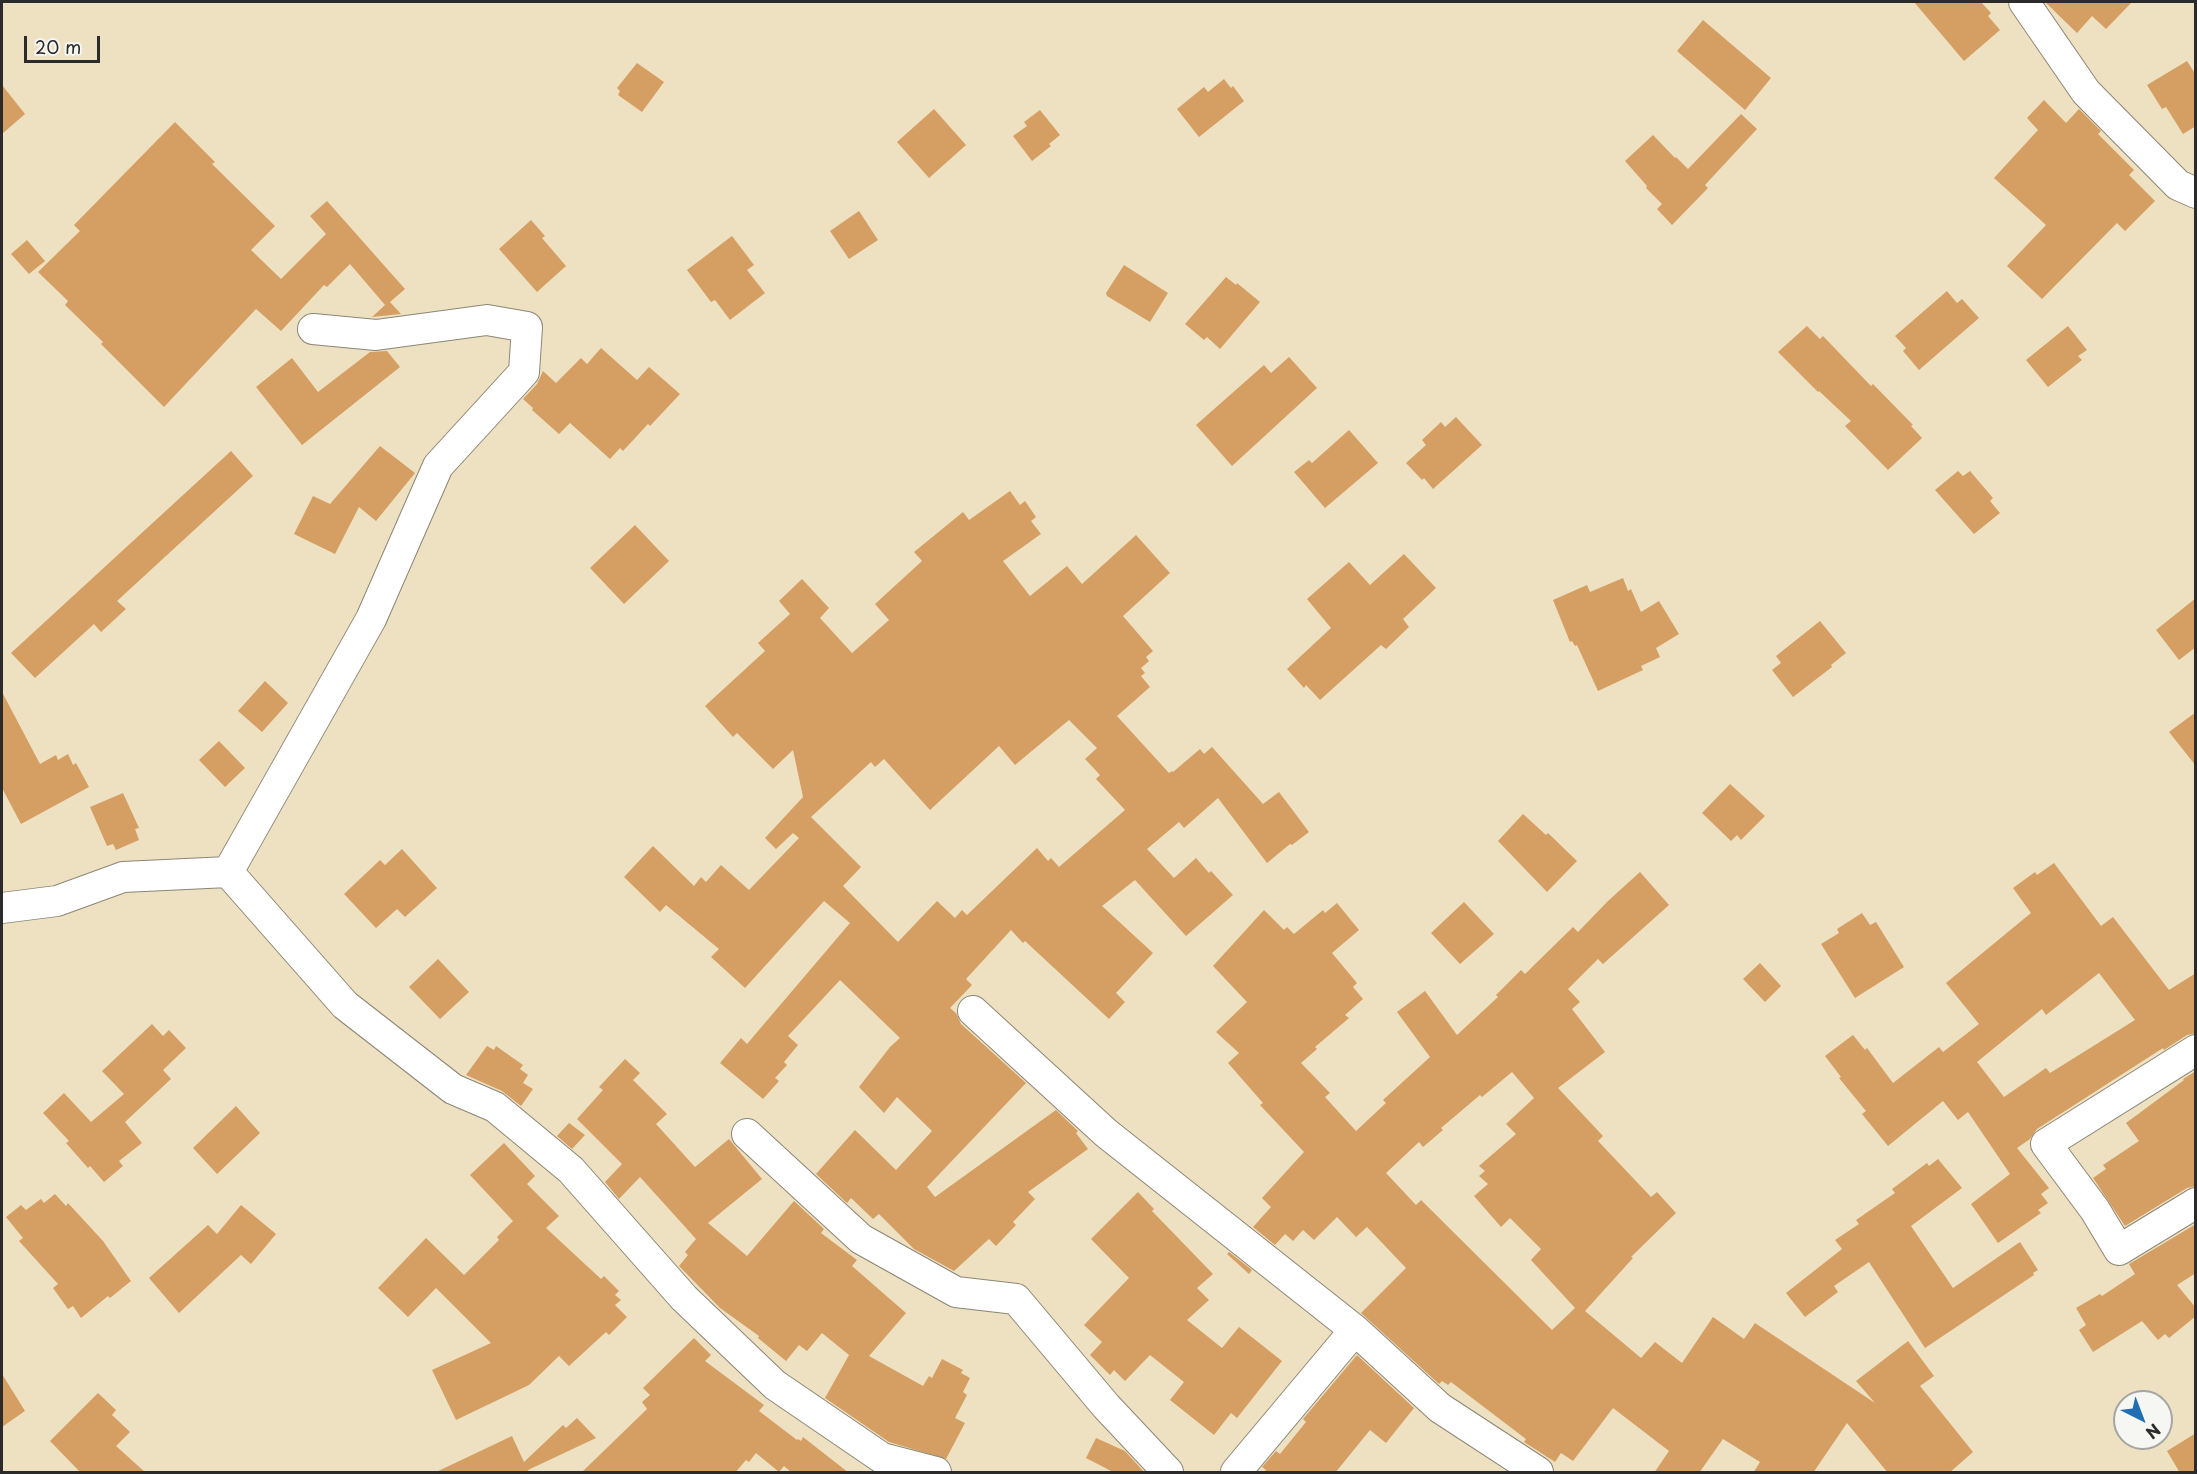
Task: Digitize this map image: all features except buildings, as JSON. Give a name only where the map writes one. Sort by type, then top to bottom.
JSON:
[{"type":"street","points":[[2024,2],[2086,92],[2178,185],[2196,193]]},
{"type":"street","points":[[228,872],[371,619],[438,466],[524,372],[527,327],[487,320],[376,335],[313,329]]},
{"type":"street","points":[[2,908],[57,901],[123,877],[228,872]]},
{"type":"street","points":[[228,872],[345,1005],[453,1089],[495,1107],[571,1170],[684,1298],[775,1385],[899,1468],[936,1473]]},
{"type":"street","points":[[973,1011],[1106,1133],[1355,1330],[1440,1408],[1538,1472]]},
{"type":"street","points":[[2196,1050],[2046,1144],[2095,1210],[2119,1250],[2196,1203]]},
{"type":"street","points":[[747,1134],[861,1239],[956,1292],[1016,1299],[1106,1406],[1168,1473]]},
{"type":"street","points":[[1236,1473],[1355,1330]]}]
